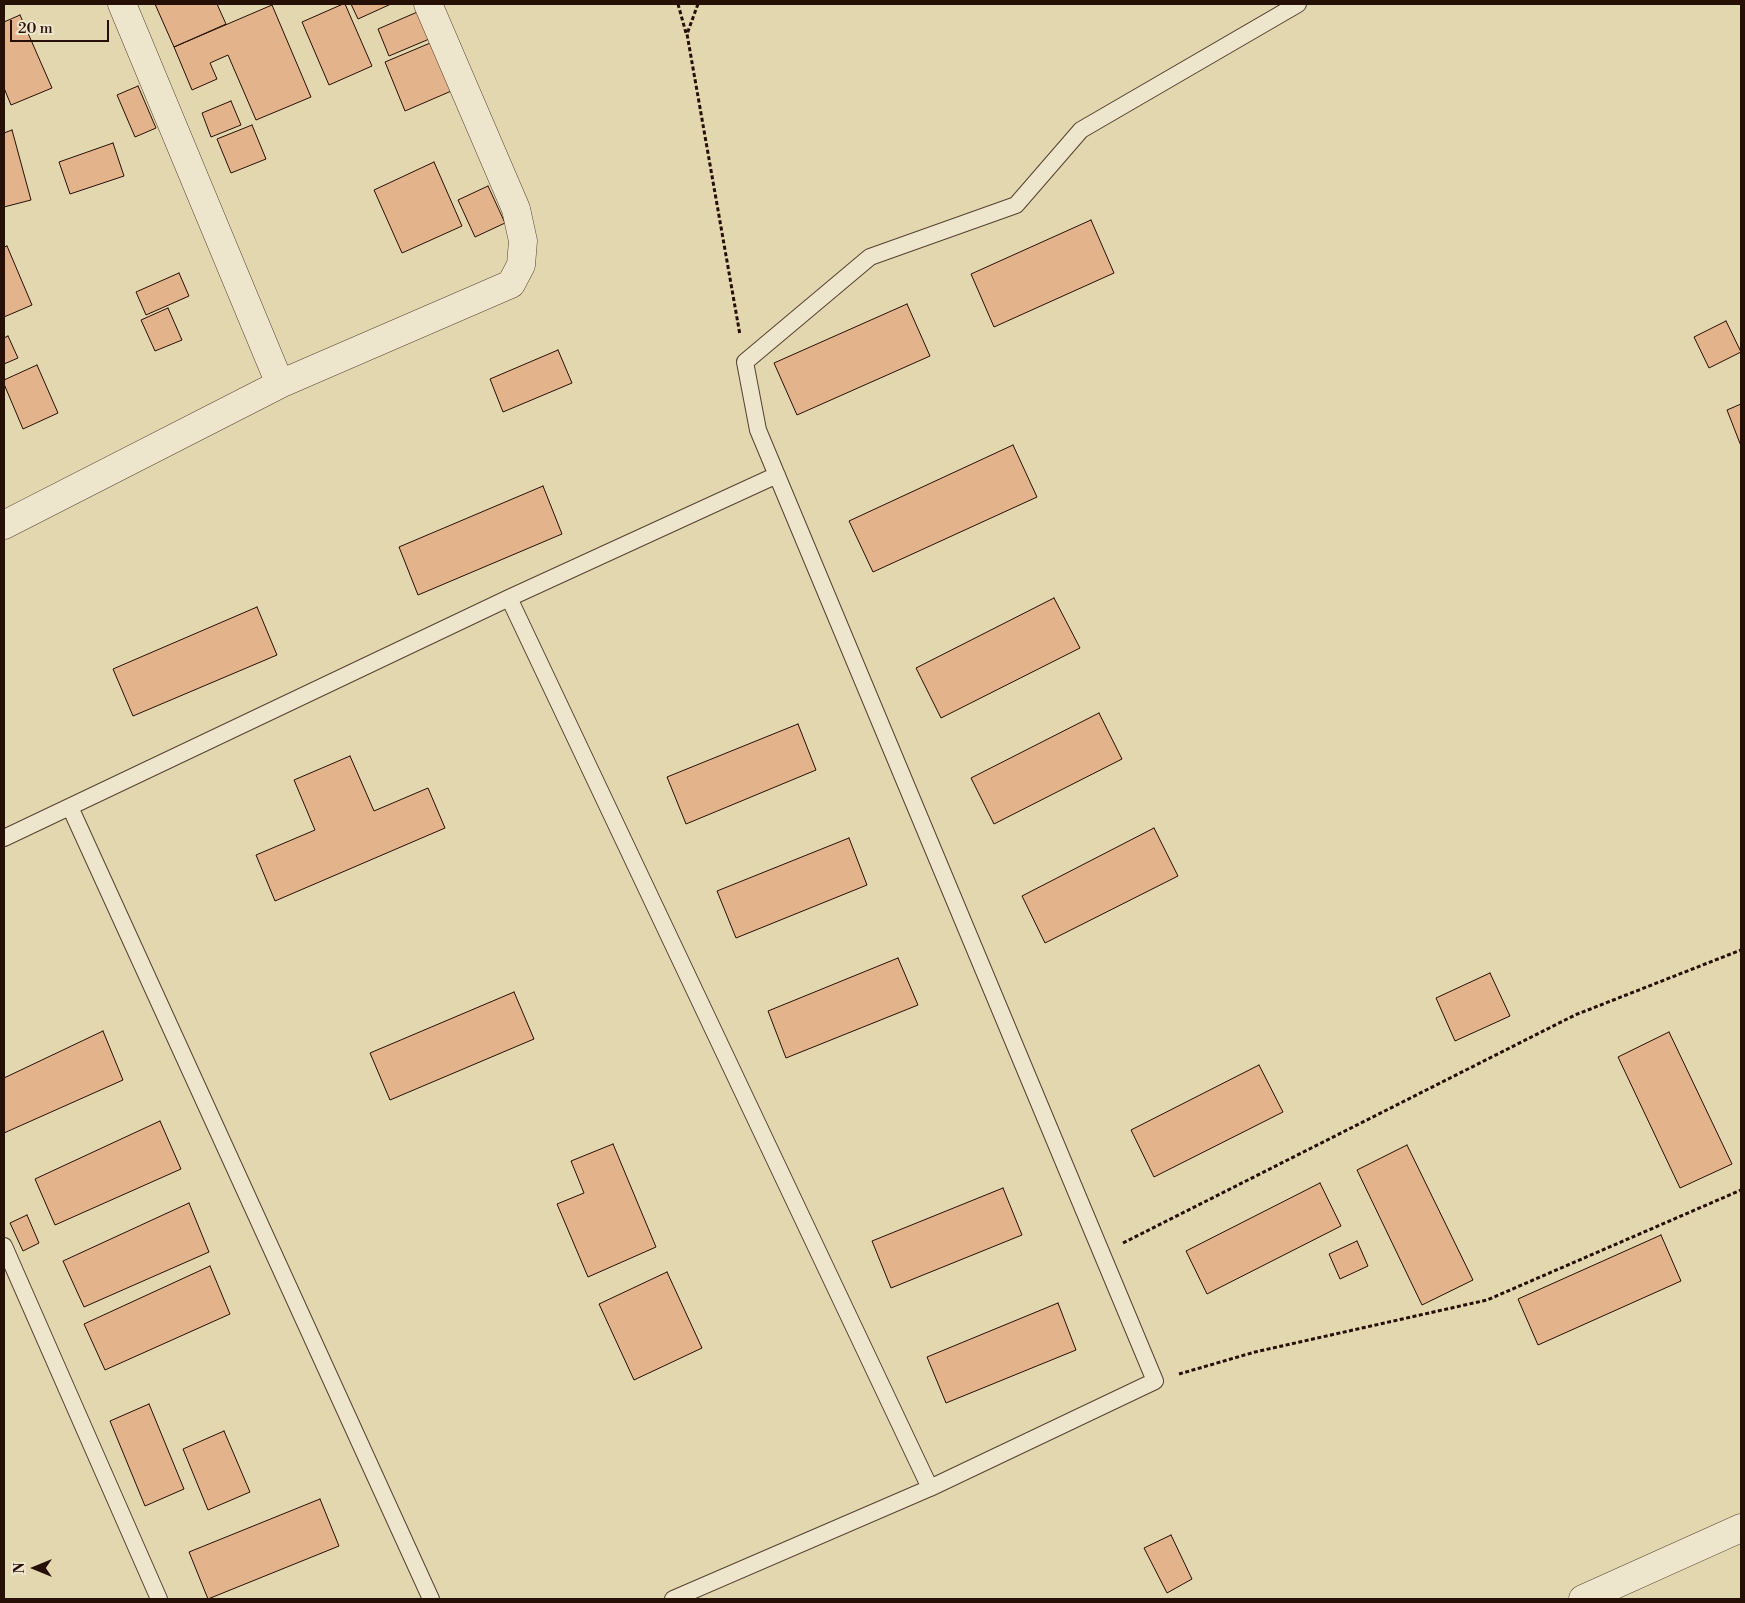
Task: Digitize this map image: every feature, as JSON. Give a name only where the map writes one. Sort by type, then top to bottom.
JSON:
[{"type":"street","points":[[122,4],[280,384]]},
{"type":"street","points":[[4,525],[280,384],[511,284],[521,265],[523,241],[516,210],[428,4]]},
{"type":"street","points":[[1583,1599],[1741,1528]]},
{"type":"lane","points":[[673,1599],[703,1593],[1155,1381],[758,430],[745,362],[870,257],[1016,205],[1081,130],[1298,4]]},
{"type":"lane","points":[[4,838],[509,598],[778,475]]},
{"type":"lane","points":[[509,598],[930,1488]]},
{"type":"lane","points":[[70,807],[431,1599]]},
{"type":"lane","points":[[4,1246],[158,1599]]},
{"type":"path","points":[[678,4],[687,34],[745,362]]},
{"type":"path","points":[[687,34],[698,4]]},
{"type":"path","points":[[1102,1254],[1575,1015],[1741,950]]},
{"type":"path","points":[[1155,1381],[1255,1352],[1487,1300],[1741,1190]]},
{"type":"building","points":[[155,4],[217,4],[226,24],[174,47]]},
{"type":"building","points":[[345,4],[372,66],[329,85],[302,22]]},
{"type":"building","points":[[351,4],[391,4],[358,19]]},
{"type":"building","points":[[272,5],[311,97],[256,120],[228,55],[210,63],[217,79],[192,90],[174,47]]},
{"type":"building","points":[[422,10],[434,37],[389,56],[378,29]]},
{"type":"building","points":[[20,15],[52,88],[11,105],[4,88],[4,22]]},
{"type":"building","points":[[435,41],[456,89],[405,111],[385,62]]},
{"type":"building","points":[[138,86],[156,128],[135,137],[117,95]]},
{"type":"building","points":[[231,101],[241,125],[211,137],[202,113]]},
{"type":"building","points":[[252,125],[266,159],[231,173],[217,139]]},
{"type":"building","points":[[12,130],[31,200],[4,207],[4,133]]},
{"type":"building","points":[[113,143],[124,176],[70,194],[59,162]]},
{"type":"building","points":[[434,162],[462,226],[402,253],[374,190]]},
{"type":"building","points":[[488,186],[505,223],[475,237],[458,200]]},
{"type":"building","points":[[1091,220],[1114,273],[994,327],[971,274]]},
{"type":"building","points":[[7,246],[32,305],[4,317],[4,247]]},
{"type":"building","points":[[179,273],[189,296],[146,315],[136,292]]},
{"type":"building","points":[[907,304],[930,356],[797,415],[774,363]]},
{"type":"building","points":[[168,308],[182,340],[155,351],[141,320]]},
{"type":"building","points":[[1726,321],[1741,352],[1709,368],[1694,337]]},
{"type":"building","points":[[8,336],[18,358],[4,364],[4,338]]},
{"type":"building","points":[[558,350],[572,383],[503,412],[490,379]]},
{"type":"building","points":[[37,365],[58,413],[23,429],[4,380]]},
{"type":"building","points":[[1741,404],[1741,446],[1727,410]]},
{"type":"building","points":[[1013,445],[1037,497],[873,572],[849,521]]},
{"type":"building","points":[[543,486],[562,534],[418,595],[399,547]]},
{"type":"building","points":[[1054,598],[1080,648],[941,718],[916,668]]},
{"type":"building","points":[[257,607],[277,655],[133,716],[113,669]]},
{"type":"building","points":[[1099,713],[1122,759],[994,824],[971,778]]},
{"type":"building","points":[[798,724],[816,770],[686,824],[667,777]]},
{"type":"building","points":[[350,756],[374,811],[428,788],[445,828],[275,901],[256,855],[315,830],[294,780]]},
{"type":"building","points":[[1154,828],[1178,876],[1045,943],[1022,896]]},
{"type":"building","points":[[849,838],[867,885],[736,938],[717,891]]},
{"type":"building","points":[[898,958],[918,1005],[786,1058],[768,1011]]},
{"type":"building","points":[[1490,973],[1510,1016],[1455,1041],[1436,998]]},
{"type":"building","points":[[514,992],[534,1039],[390,1100],[370,1053]]},
{"type":"building","points":[[103,1031],[123,1080],[4,1133],[4,1078]]},
{"type":"building","points":[[1669,1032],[1732,1164],[1680,1188],[1618,1057]]},
{"type":"building","points":[[1259,1065],[1283,1112],[1154,1177],[1131,1130]]},
{"type":"building","points":[[160,1121],[181,1169],[55,1225],[35,1179]]},
{"type":"building","points":[[613,1144],[656,1247],[588,1277],[557,1204],[584,1193],[571,1161]]},
{"type":"building","points":[[1407,1145],[1473,1280],[1422,1305],[1357,1170]]},
{"type":"building","points":[[1320,1183],[1341,1226],[1207,1294],[1186,1251]]},
{"type":"building","points":[[1003,1188],[1022,1235],[891,1288],[872,1241]]},
{"type":"building","points":[[189,1203],[209,1252],[84,1307],[63,1261]]},
{"type":"building","points":[[27,1215],[39,1243],[23,1251],[10,1223]]},
{"type":"building","points":[[1661,1235],[1681,1281],[1538,1345],[1518,1299]]},
{"type":"building","points":[[1357,1241],[1368,1266],[1340,1279],[1329,1254]]},
{"type":"building","points":[[210,1266],[230,1314],[105,1370],[84,1324]]},
{"type":"building","points":[[667,1272],[702,1348],[634,1380],[599,1304]]},
{"type":"building","points":[[1058,1303],[1076,1350],[946,1403],[927,1357]]},
{"type":"building","points":[[149,1404],[184,1489],[145,1506],[110,1421]]},
{"type":"building","points":[[224,1431],[250,1492],[208,1510],[183,1449]]},
{"type":"building","points":[[320,1499],[339,1546],[208,1599],[189,1552]]},
{"type":"building","points":[[1171,1535],[1192,1579],[1167,1593],[1144,1548]]}]
